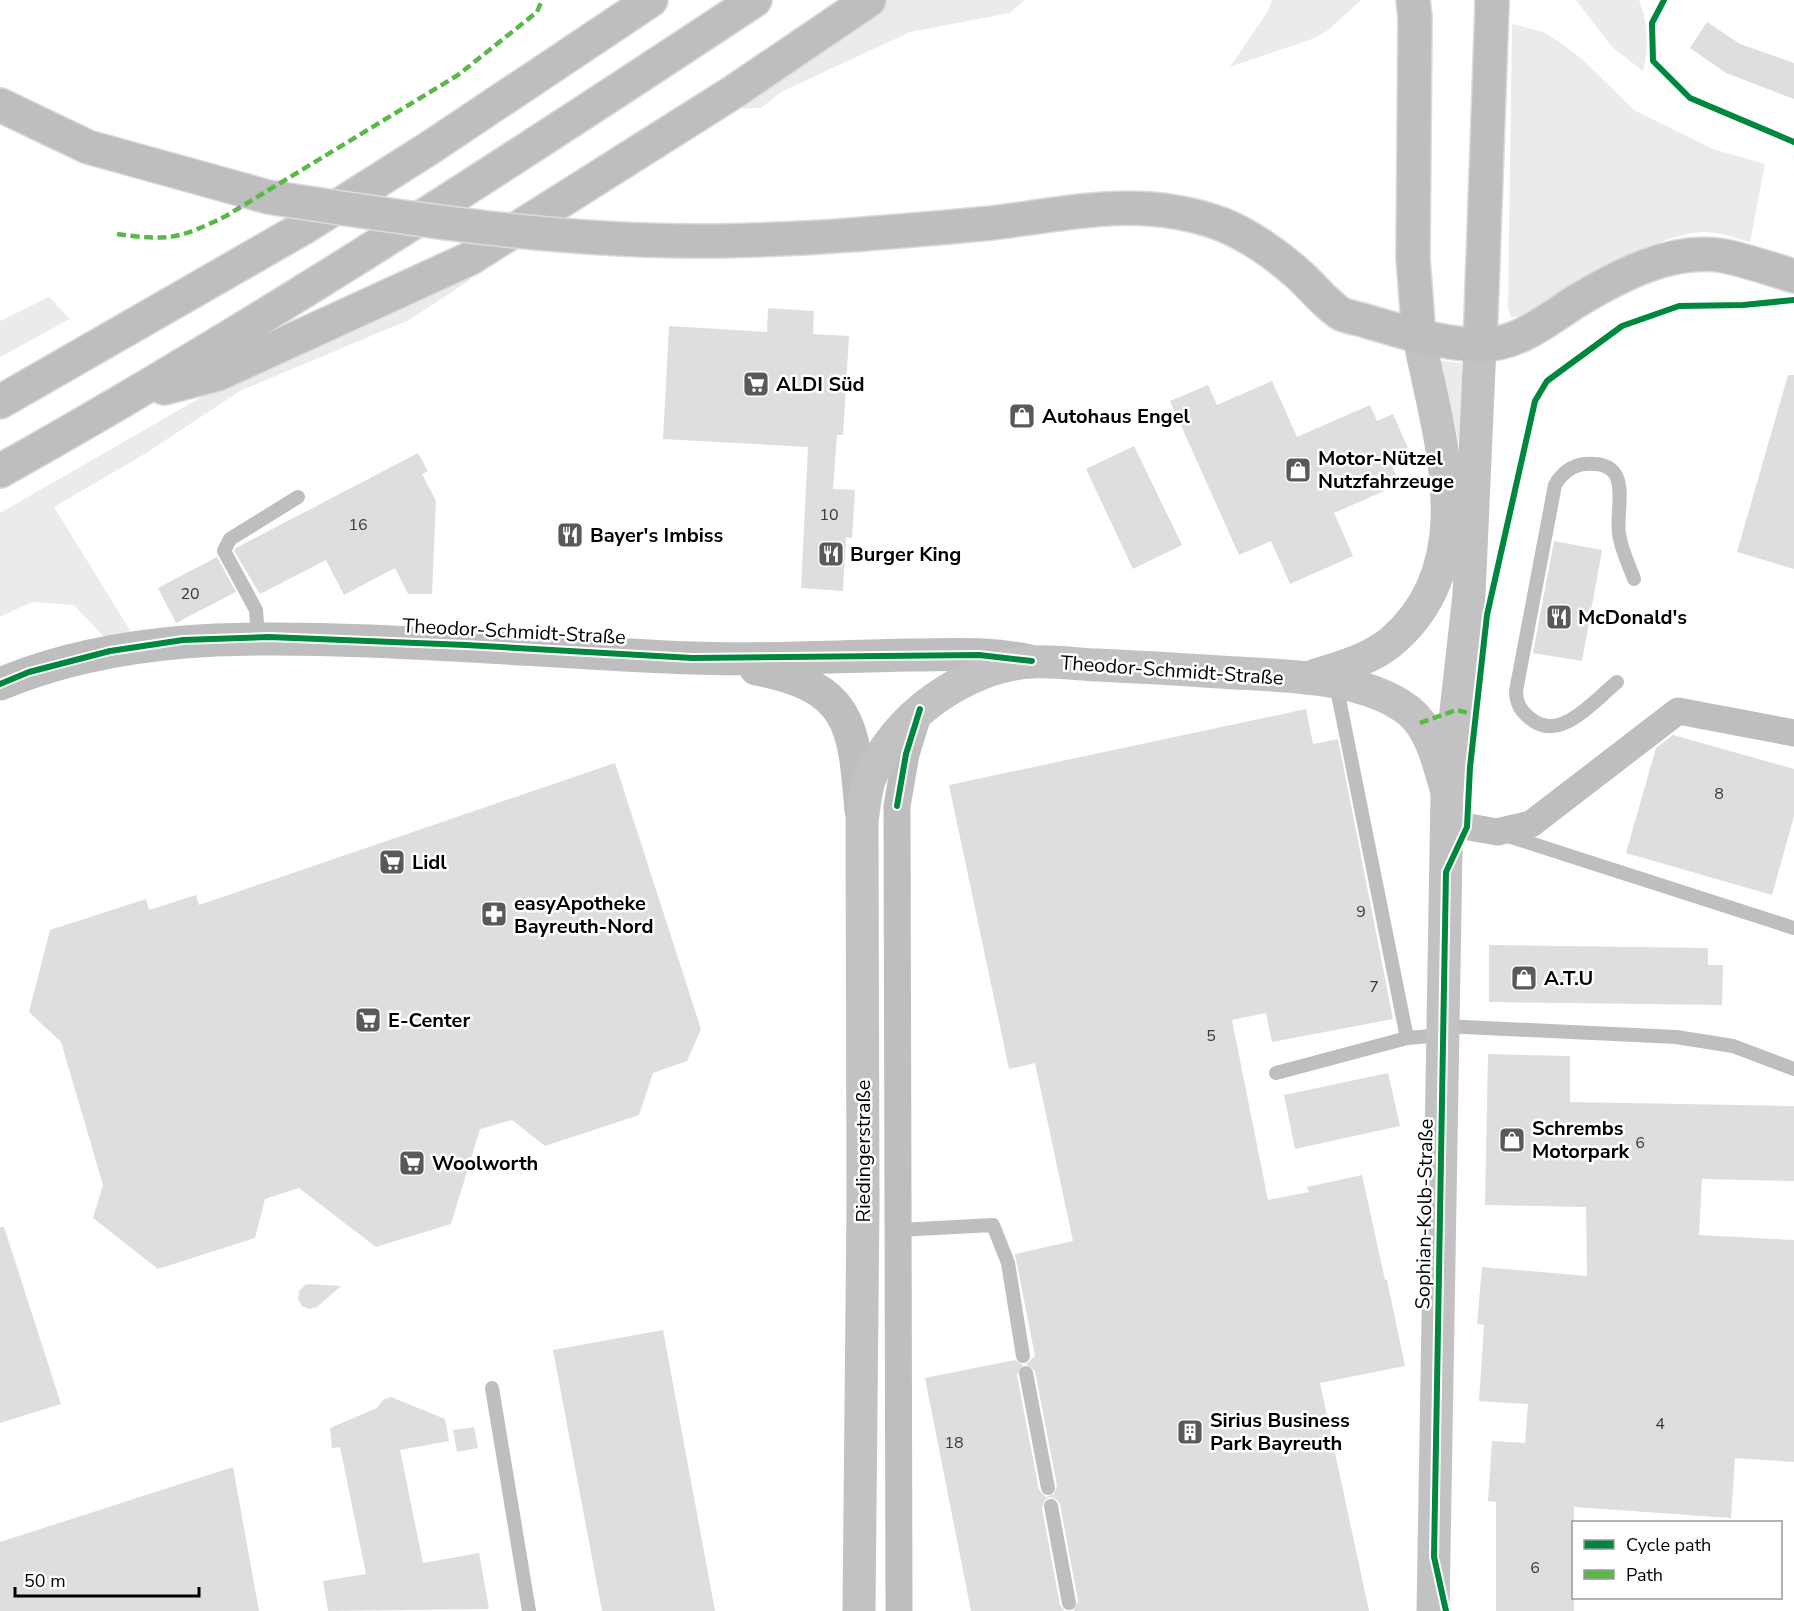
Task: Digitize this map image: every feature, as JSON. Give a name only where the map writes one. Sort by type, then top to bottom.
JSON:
[{"type":"main road","points":[[0,402],[312,222],[428,149],[651,0]]},
{"type":"main road","points":[[0,471],[134,396],[463,193],[755,0]]},
{"type":"main road","points":[[134,396],[218,374],[469,259],[735,91],[868,0]]},
{"type":"main road","points":[[1447,807],[1469,595],[1492,3]]},
{"type":"main road","points":[[1321,681],[1390,642],[1412,621],[1429,596],[1442,560],[1449,515],[1448,480],[1419,337],[1413,258],[1414,8]]},
{"type":"main road","points":[[0,105],[88,147],[268,197],[428,223],[511,232],[621,239],[773,239],[993,223],[1127,206],[1165,209],[1187,213],[1224,225],[1258,245],[1296,272],[1338,313],[1419,337],[1480,345],[1505,342],[1536,329],[1575,302],[1617,279],[1663,260],[1689,256],[1722,256],[1794,276]]},
{"type":"main road","name":"Theodor-Schmidt-Straße","points":[[0,684],[29,672],[110,651],[183,640],[258,637],[466,645],[692,658],[979,655],[1032,662],[1321,681]]},
{"type":"main road","points":[[692,658],[787,675],[812,686],[830,700],[846,719],[855,742],[862,821]]},
{"type":"main road","name":"Riedingerstraße","points":[[859,1611],[863,1203],[862,821],[869,780],[883,752],[920,709],[934,698],[986,672],[1032,662]]},
{"type":"main road","points":[[1321,681],[1384,697],[1411,712],[1428,738],[1447,807]]},
{"type":"main road","name":"Sophian-Kolb-Straße","points":[[1433,1611],[1447,807]]},
{"type":"street","name":"Riedingerstraße","points":[[899,1611],[897,806],[906,754],[920,709]]},
{"type":"street","points":[[1447,807],[1497,832],[1531,824],[1678,711],[1794,733]]},
{"type":"street","points":[[1434,1557],[1446,1611]]},
{"type":"lane","points":[[1617,682],[1571,719],[1553,727],[1536,723],[1525,714],[1517,702],[1516,691],[1555,485],[1572,468],[1595,464],[1608,469],[1617,477],[1620,486],[1619,535],[1634,579]]},
{"type":"lane","points":[[258,637],[256,610],[224,551],[230,538],[298,497]]},
{"type":"lane","points":[[1321,681],[1407,1038]]},
{"type":"lane","points":[[1497,832],[1794,928]]},
{"type":"lane","points":[[1276,1073],[1444,1030],[1676,1037],[1733,1046],[1794,1069]]},
{"type":"lane","points":[[899,1230],[993,1225],[1008,1263],[1023,1356]]},
{"type":"lane","points":[[1026,1374],[1048,1488]]},
{"type":"lane","points":[[492,1388],[529,1611]]},
{"type":"lane","points":[[1051,1506],[1070,1603]]},
{"type":"shaded area","points":[[888,0],[1024,0],[1010,13],[910,32],[781,92],[761,108],[721,109]]},
{"type":"shaded area","points":[[1272,0],[1361,0],[1327,31],[1315,38],[1230,67],[1268,11]]},
{"type":"shaded area","points":[[1576,0],[1639,0],[1647,35],[1643,71],[1612,47]]},
{"type":"shaded area","points":[[1512,24],[1543,32],[1561,43],[1583,60],[1634,110],[1713,149],[1765,164],[1750,242],[1722,234],[1704,232],[1661,242],[1588,278],[1525,316],[1511,317],[1508,308]]},
{"type":"shaded area","points":[[471,270],[470,280],[409,320],[240,391],[143,455],[54,507],[131,632],[104,637],[74,605],[32,602],[0,617],[0,513],[226,383]]},
{"type":"shaded area","points":[[49,297],[70,319],[0,357],[0,321]]},
{"type":"shaded area","points":[[1440,361],[1462,363],[1463,462]]},
{"type":"building","points":[[1707,22],[1740,44],[1794,63],[1794,99],[1726,73],[1690,48]]},
{"type":"building","name":"ALDI Süd","points":[[768,308],[814,311],[813,334],[849,336],[843,435],[837,435],[833,489],[855,490],[852,538],[846,537],[843,591],[801,588],[808,447],[663,439],[669,326],[767,332]]},
{"type":"building","points":[[1788,375],[1794,375],[1794,569],[1737,552]]},
{"type":"building","name":"Motor-Nützel Nutzfahrzeuge","points":[[1272,381],[1297,437],[1370,405],[1377,421],[1393,414],[1408,448],[1388,457],[1400,484],[1334,513],[1353,556],[1290,584],[1271,541],[1239,555],[1170,401],[1208,385],[1217,405]]},
{"type":"building","points":[[1134,446],[1182,545],[1133,569],[1086,469]]},
{"type":"building","points":[[418,453],[428,471],[422,474],[436,501],[432,594],[408,594],[395,568],[344,595],[326,560],[260,594],[234,551],[236,548]]},
{"type":"building","points":[[1554,541],[1602,550],[1582,661],[1533,653]]},
{"type":"building","points":[[217,557],[236,592],[176,623],[158,588]]},
{"type":"building","points":[[1306,709],[1313,744],[1338,739],[1393,1019],[1272,1042],[1266,1013],[1232,1020],[1268,1200],[1309,1192],[1307,1187],[1362,1175],[1385,1280],[1387,1280],[1405,1366],[1320,1383],[1369,1611],[1073,1611],[1078,1601],[1060,1504],[1050,1497],[1045,1500],[1042,1508],[1060,1605],[1065,1611],[971,1611],[925,1378],[1015,1360],[1023,1365],[1017,1375],[1039,1490],[1046,1497],[1054,1494],[1057,1486],[1035,1371],[1026,1364],[1035,1356],[1015,1254],[1073,1241],[1035,1063],[1009,1069],[949,785]]},
{"type":"building","points":[[1673,735],[1794,769],[1794,816],[1772,895],[1626,853],[1656,748]]},
{"type":"building","name":"E-Center","points":[[615,763],[701,1029],[687,1061],[653,1073],[639,1115],[545,1146],[512,1120],[480,1129],[451,1224],[376,1247],[299,1188],[265,1199],[255,1238],[158,1269],[93,1218],[103,1185],[61,1042],[29,1012],[50,930],[146,899],[149,910],[196,895],[199,905]]},
{"type":"building","points":[[1489,945],[1708,948],[1708,965],[1723,965],[1722,1005],[1489,1002]]},
{"type":"building","points":[[1488,1054],[1570,1056],[1570,1102],[1794,1106],[1794,1181],[1702,1179],[1699,1235],[1794,1240],[1794,1462],[1735,1458],[1731,1518],[1574,1507],[1572,1599],[1574,1599],[1574,1611],[1496,1611],[1496,1502],[1488,1501],[1492,1441],[1525,1443],[1528,1404],[1479,1401],[1484,1325],[1477,1324],[1482,1267],[1587,1276],[1586,1207],[1485,1205]]},
{"type":"building","points":[[1388,1073],[1400,1126],[1295,1149],[1284,1095]]},
{"type":"building","points":[[0,1227],[4,1227],[61,1404],[0,1423]]},
{"type":"building","points":[[305,1285],[341,1286],[317,1307],[309,1309],[302,1306],[298,1299],[299,1291]]},
{"type":"building","points":[[663,1330],[715,1611],[602,1611],[553,1350]]},
{"type":"building","points":[[391,1397],[445,1419],[449,1441],[400,1450],[423,1563],[479,1553],[489,1609],[328,1611],[323,1581],[366,1574],[340,1447],[332,1448],[330,1428],[377,1408],[383,1400]]},
{"type":"building","points":[[474,1427],[478,1448],[457,1452],[453,1430]]},
{"type":"building","points":[[233,1467],[259,1611],[0,1611],[0,1542]]},
{"type":"marked path","points":[[117,234],[149,237],[173,236],[196,230],[226,216],[458,75],[537,12],[542,0]]},
{"type":"marked path","points":[[1420,723],[1456,710],[1478,715]]},
{"type":"cycle path","points":[[1664,0],[1652,23],[1653,61],[1690,98],[1794,142]]},
{"type":"cycle path","points":[[1446,1611],[1434,1557],[1446,872],[1467,827],[1470,767],[1487,615],[1535,401],[1547,381],[1622,326],[1679,306],[1743,305],[1794,300]]},
{"type":"cycle path","points":[[0,684],[29,672],[110,651],[183,640],[269,637],[692,658],[979,655],[1032,661]]},
{"type":"cycle path","points":[[897,806],[906,754],[920,709]]},
{"type":"place","name":"ALDI Süd","points":[[756,384]]},
{"type":"place","name":"Autohaus Engel","points":[[1022,416]]},
{"type":"place","name":"Motor-Nützel Nutzfahrzeuge","points":[[1298,470]]},
{"type":"place","name":"Bayer's Imbiss","points":[[570,535]]},
{"type":"place","name":"Burger King","points":[[831,554]]},
{"type":"place","name":"McDonald's","points":[[1559,617]]},
{"type":"place","name":"Lidl","points":[[392,862]]},
{"type":"place","name":"easyApotheke Bayreuth-Nord","points":[[494,914]]},
{"type":"place","name":"A.T.U","points":[[1524,978]]},
{"type":"place","name":"E-Center","points":[[368,1020]]},
{"type":"place","name":"Schrembs Motorpark","points":[[1512,1140]]},
{"type":"place","name":"Woolworth","points":[[412,1163]]},
{"type":"place","name":"Sirius Business Park Bayreuth","points":[[1190,1432]]}]
